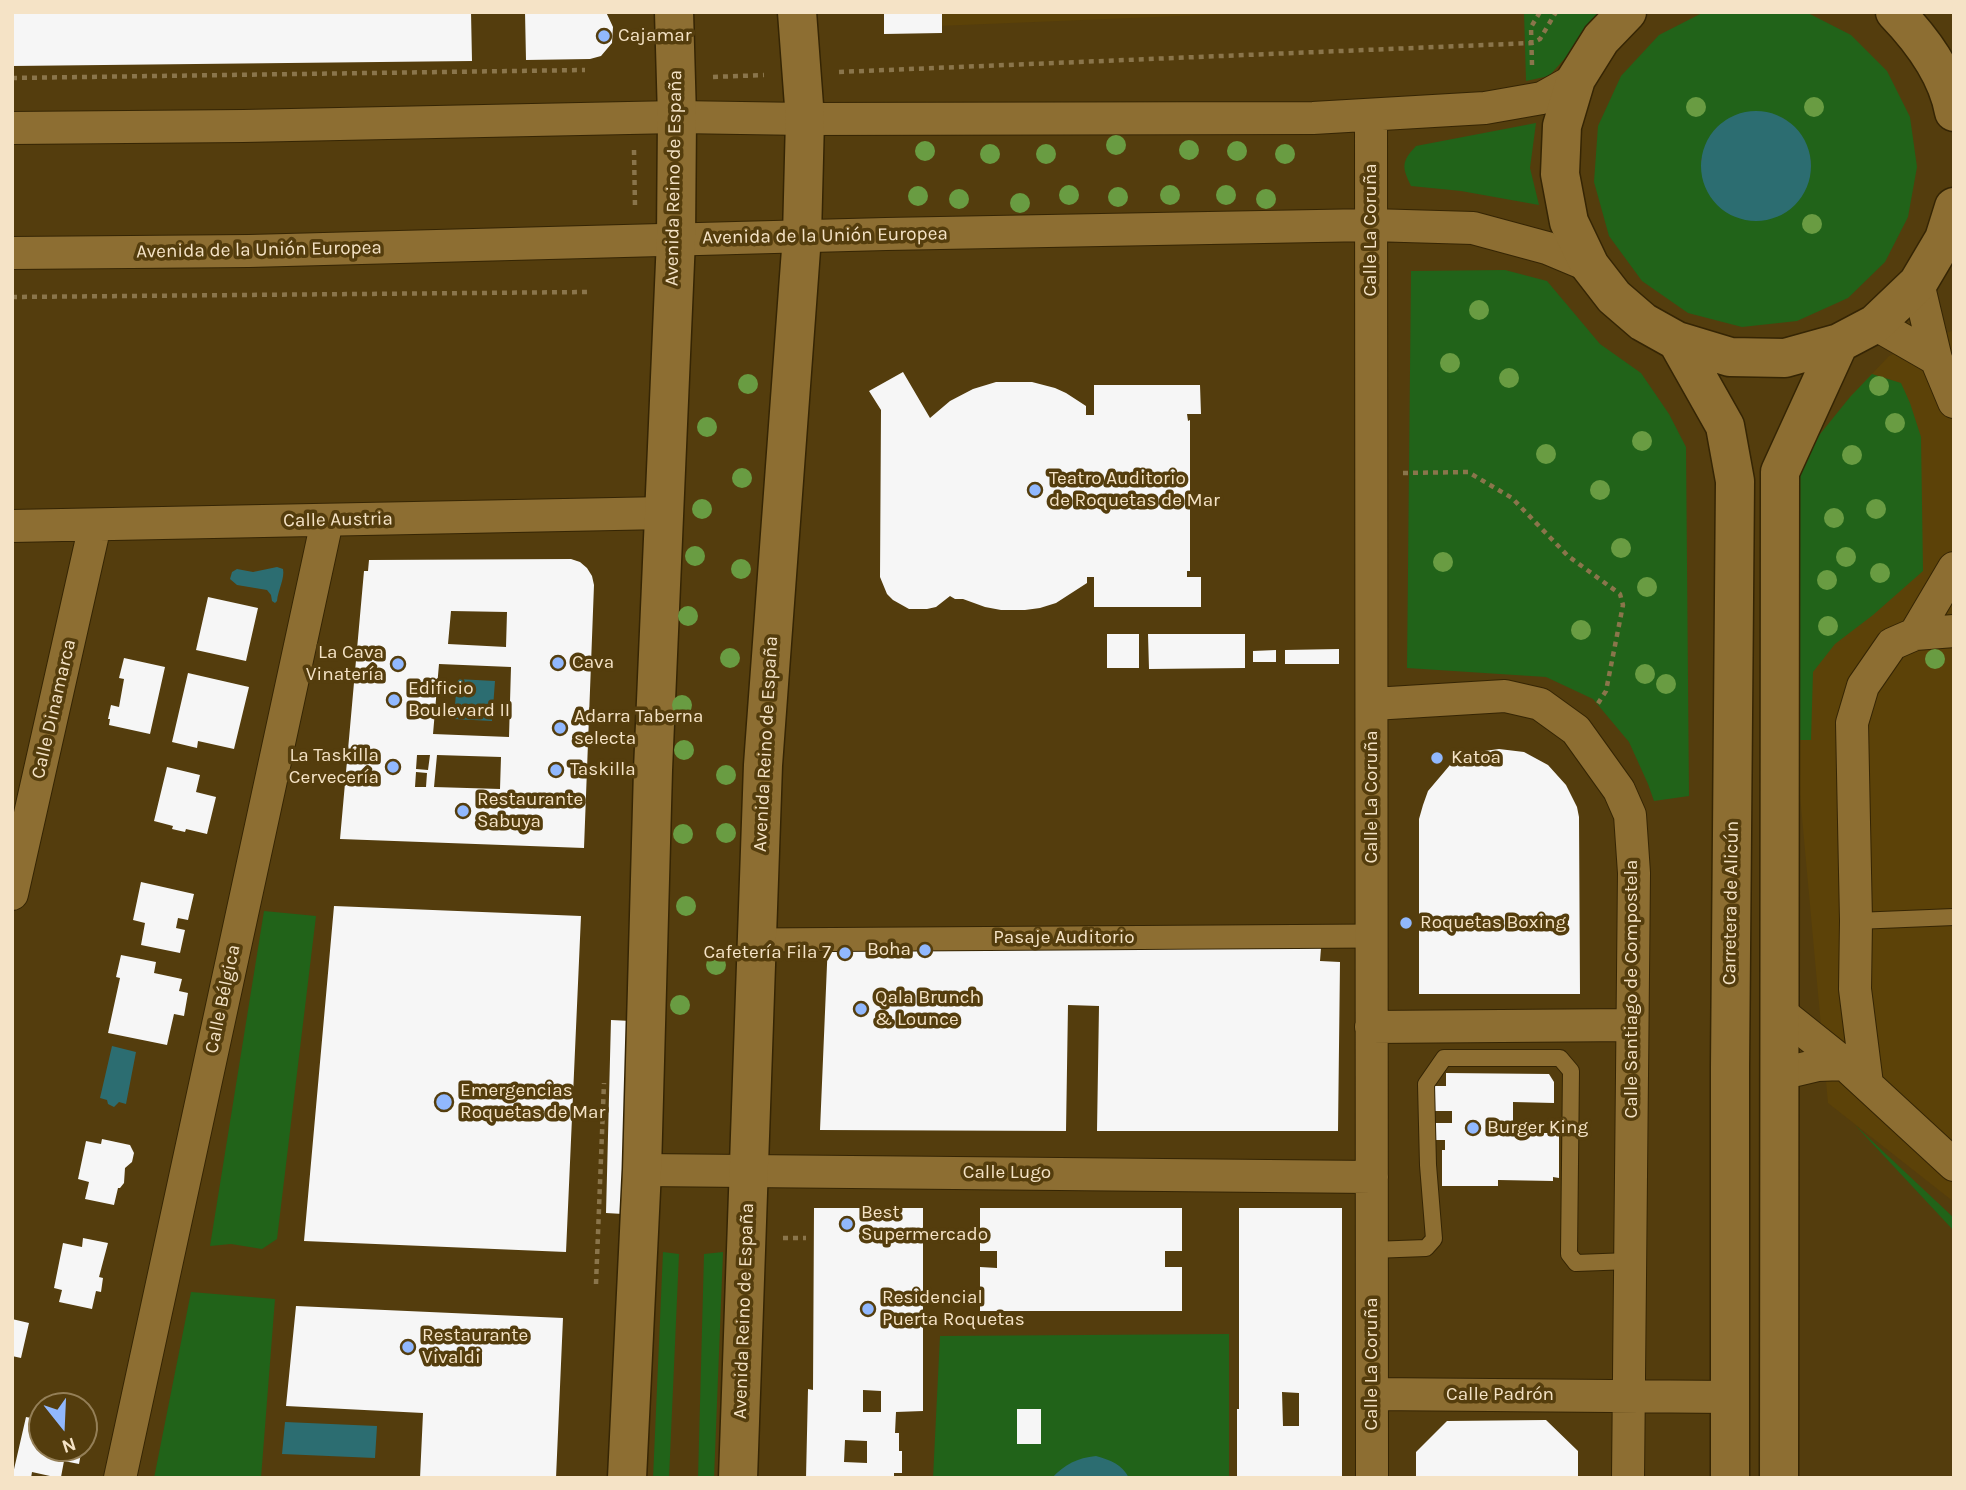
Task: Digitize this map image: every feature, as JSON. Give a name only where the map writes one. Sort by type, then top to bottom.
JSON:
[{"type":"main road","name":"Avenida Reino de España","points":[[628,1478],[642,1170],[653,770],[676,239],[674,12]]},
{"type":"main road","name":"Avenida Reino de España","points":[[738,1478],[763,765],[803,236],[805,119],[797,12]]},
{"type":"main road","points":[[1626,12],[1601,39],[1576,79],[1562,126],[1560,174],[1569,222],[1590,267],[1614,297],[1643,322],[1677,341],[1730,357],[1785,358],[1839,343],[1875,324],[1918,282],[1950,227]]},
{"type":"main road","points":[[1895,12],[1916,34],[1937,66],[1953,106]]},
{"type":"main road","name":"Carretera de Alicún","points":[[1677,341],[1725,426],[1735,481],[1730,1478]]},
{"type":"main road","points":[[1779,1478],[1780,472],[1839,343]]},
{"type":"street","points":[[12,128],[677,117],[1313,118],[1485,108],[1542,98],[1576,79]]},
{"type":"street","name":"Calle La Coruña","points":[[1371,116],[1372,1478]]},
{"type":"street","name":"Avenida de la Unión Europea","points":[[12,253],[249,251],[803,236],[1371,225],[1473,228],[1547,248],[1590,267]]},
{"type":"street","points":[[1918,282],[1936,359],[1954,402]]},
{"type":"street","points":[[1875,324],[1936,359]]},
{"type":"street","name":"Calle Austria","points":[[12,526],[664,513]]},
{"type":"street","name":"Calle Bélgica","points":[[120,1478],[327,520]]},
{"type":"street","name":"Calle Dinamarca","points":[[12,894],[95,525]]},
{"type":"street","points":[[1915,634],[1954,568]]},
{"type":"street","points":[[1856,1074],[1852,723],[1863,686],[1892,644],[1915,634],[1954,631]]},
{"type":"street","name":"Calle Santiago de Compostela","points":[[1373,704],[1505,696],[1540,704],[1576,730],[1619,790],[1630,815],[1634,873],[1628,1478]]},
{"type":"street","name":"Pasaje Auditorio","points":[[757,940],[1371,936]]},
{"type":"street","points":[[1780,1012],[1856,1074],[1954,1165]]},
{"type":"street","points":[[1371,1027],[1633,1025]]},
{"type":"street","points":[[1780,1074],[1818,1065],[1856,1074]]},
{"type":"street","name":"Calle Lugo","points":[[642,1170],[1372,1177]]},
{"type":"street","name":"Calle Padrón","points":[[1372,1394],[1730,1397]]},
{"type":"lane","points":[[1856,920],[1954,917]]},
{"type":"lane","points":[[1372,1250],[1426,1248],[1434,1239],[1428,1165],[1426,1084],[1444,1058],[1560,1058],[1572,1071],[1569,1254],[1576,1263],[1630,1261]]},
{"type":"path","points":[[1534,99],[1531,27],[1540,12]]},
{"type":"path","points":[[676,79],[1532,43],[1540,39],[1556,12]]},
{"type":"path","points":[[12,78],[585,70]]},
{"type":"path","points":[[12,298],[588,292]]},
{"type":"path","points":[[1400,474],[1468,472],[1512,498],[1569,556],[1620,594],[1623,605],[1606,691],[1594,708]]},
{"type":"shaded area","points":[[887,12],[1277,12],[889,28]]},
{"type":"shaded area","points":[[1954,330],[1954,1202],[1828,1103],[1795,740],[1850,397],[1889,356]]},
{"type":"green space","points":[[1524,12],[1607,12],[1549,76],[1526,81]]},
{"type":"green space","points":[[1704,12],[1806,12],[1851,35],[1887,71],[1910,117],[1917,167],[1908,217],[1885,262],[1848,298],[1797,321],[1742,327],[1688,313],[1642,281],[1609,236],[1594,182],[1598,126],[1621,76],[1659,35]],"holes":[[[1783,118],[1795,129],[1808,151],[1810,174],[1806,186],[1788,210],[1701,161],[1706,144],[1716,128]]]},
{"type":"green space","points":[[1536,123],[1530,168],[1539,205],[1461,191],[1411,186],[1404,165],[1416,146]]},
{"type":"green space","points":[[1505,270],[1547,281],[1600,344],[1641,373],[1669,414],[1686,447],[1689,796],[1654,801],[1629,742],[1593,699],[1546,677],[1407,668],[1411,271]]},
{"type":"green space","points":[[1872,374],[1901,383],[1921,437],[1923,571],[1835,644],[1813,672],[1811,740],[1795,740],[1791,506],[1808,449]]},
{"type":"green space","points":[[264,911],[316,916],[277,1239],[262,1249],[231,1244],[210,1246]]},
{"type":"green space","points":[[1855,1125],[1954,1218],[1954,1231]]},
{"type":"green space","points":[[663,1252],[679,1254],[669,1478],[653,1478]]},
{"type":"green space","points":[[723,1252],[714,1478],[698,1478],[704,1254]]},
{"type":"green space","points":[[191,1292],[275,1299],[261,1478],[154,1478]]},
{"type":"green space","points":[[1229,1334],[1229,1478],[933,1478],[940,1336]]},
{"type":"water","points":[[1756,111],[1777,116],[1795,127],[1806,145],[1811,166],[1806,187],[1795,205],[1777,216],[1756,221],[1735,216],[1717,205],[1706,187],[1701,166],[1706,145],[1717,127],[1735,116]]},
{"type":"water","points":[[277,567],[283,569],[283,573],[275,603],[267,590],[237,585],[230,579],[232,572],[237,569],[253,572]]},
{"type":"water","points":[[457,679],[495,681],[492,721],[454,719]]},
{"type":"water","points":[[112,1046],[136,1052],[126,1104],[119,1102],[114,1107],[108,1104],[107,1100],[100,1098]]},
{"type":"water","points":[[285,1422],[377,1426],[375,1458],[282,1454]]},
{"type":"water","points":[[1096,1456],[1119,1466],[1129,1478],[1052,1478],[1072,1462]]},
{"type":"building","points":[[12,12],[471,12],[472,61],[12,66]]},
{"type":"building","points":[[525,12],[606,12],[613,27],[612,43],[601,56],[590,59],[526,60]]},
{"type":"building","points":[[884,12],[942,12],[942,33],[884,34]]},
{"type":"building","name":"Teatro Auditorio de Roquetas de Mar","points":[[903,372],[930,418],[950,401],[973,389],[996,382],[1032,382],[1055,388],[1086,406],[1086,415],[1094,415],[1094,385],[1200,385],[1201,414],[1187,414],[1188,421],[1190,420],[1190,571],[1187,571],[1187,577],[1201,577],[1201,607],[1094,607],[1094,577],[1087,577],[1087,583],[1056,603],[1025,610],[1001,610],[950,596],[936,607],[927,609],[909,609],[893,600],[887,594],[880,577],[881,410],[869,391]]},
{"type":"building","name":"Edificio Boulevard II","points":[[571,559],[587,568],[594,585],[584,848],[340,839],[364,571],[368,571],[369,560]],"holes":[[[451,611],[507,612],[506,647],[448,644]],[[439,664],[511,667],[509,737],[433,734]],[[417,755],[430,755],[428,770],[416,769]],[[437,755],[501,757],[500,789],[434,787]],[[416,772],[427,773],[426,787],[415,787]]]},
{"type":"building","points":[[208,597],[258,608],[246,661],[196,650]]},
{"type":"building","points":[[1107,634],[1139,634],[1139,668],[1107,668]]},
{"type":"building","points":[[1148,634],[1245,634],[1245,668],[1149,669]]},
{"type":"building","points":[[1339,649],[1339,664],[1285,664],[1285,650]]},
{"type":"building","points":[[1276,650],[1276,662],[1253,662],[1253,651]]},
{"type":"building","points":[[124,658],[165,667],[150,734],[109,725],[111,705],[119,707],[124,679],[119,678]]},
{"type":"building","points":[[188,673],[249,687],[234,749],[198,741],[197,748],[172,742]]},
{"type":"building","points":[[1499,749],[1524,752],[1548,765],[1566,785],[1577,807],[1580,994],[1419,994],[1419,819],[1423,805],[1428,791],[1450,765],[1477,752]]},
{"type":"building","points":[[167,767],[200,775],[196,792],[216,797],[207,834],[172,829],[173,826],[154,821]]},
{"type":"building","points":[[141,882],[194,894],[188,920],[178,918],[176,928],[185,930],[180,953],[141,945],[145,923],[133,920]]},
{"type":"building","points":[[334,906],[581,916],[566,1252],[304,1241]]},
{"type":"building","points":[[828,941],[1321,948],[1320,961],[1340,962],[1338,1131],[1097,1131],[1099,1006],[1068,1005],[1066,1131],[820,1130]]},
{"type":"building","points":[[121,955],[156,962],[154,973],[182,979],[179,991],[188,993],[184,1016],[174,1014],[167,1045],[108,1033],[120,978],[116,977]]},
{"type":"building","points":[[611,1020],[631,1021],[623,1214],[606,1213]]},
{"type":"building","name":"Burger King","points":[[1446,1073],[1549,1074],[1554,1082],[1554,1103],[1513,1102],[1513,1133],[1559,1133],[1559,1178],[1553,1177],[1553,1181],[1498,1180],[1498,1186],[1442,1186],[1442,1150],[1445,1150],[1445,1140],[1433,1140],[1433,1123],[1452,1123],[1452,1111],[1433,1111],[1433,1086],[1446,1086]]},
{"type":"building","points":[[102,1139],[130,1145],[134,1153],[132,1162],[125,1168],[124,1183],[118,1188],[114,1205],[85,1199],[89,1182],[78,1179],[86,1141],[101,1144]]},
{"type":"building","name":"Residencial Puerta Roquetas","points":[[814,1208],[923,1208],[923,1411],[896,1412],[895,1433],[899,1433],[902,1473],[894,1473],[894,1478],[806,1478],[808,1389],[813,1390]],"holes":[[[863,1390],[881,1391],[881,1412],[863,1412]],[[845,1440],[867,1441],[867,1463],[844,1462]]]},
{"type":"building","points":[[980,1208],[1182,1208],[1182,1251],[1165,1251],[1165,1267],[1182,1267],[1182,1311],[980,1311],[980,1267],[997,1268],[997,1251],[980,1251]]},
{"type":"building","points":[[1239,1208],[1342,1208],[1342,1478],[1237,1478]],"holes":[[[1282,1392],[1299,1393],[1299,1426],[1283,1426]]]},
{"type":"building","points":[[83,1238],[108,1243],[99,1277],[103,1278],[101,1292],[96,1291],[92,1309],[59,1302],[62,1290],[54,1288],[63,1243],[82,1247]]},
{"type":"building","points":[[296,1306],[563,1318],[556,1478],[420,1478],[423,1413],[286,1406]]},
{"type":"building","points":[[12,1319],[29,1323],[21,1358],[12,1356]]},
{"type":"building","points":[[1017,1409],[1041,1409],[1041,1444],[1017,1444]]},
{"type":"building","points":[[28,1417],[28,1462],[64,1462],[61,1477],[32,1472],[31,1478],[12,1478]]},
{"type":"building","points":[[1546,1420],[1578,1451],[1578,1478],[1416,1478],[1416,1452],[1447,1421]]},
{"type":"place","name":"Cajamar","points":[[604,36]]},
{"type":"place","name":"Teatro Auditorio de Roquetas de Mar","points":[[1035,490]]},
{"type":"place","name":"Cava","points":[[558,663]]},
{"type":"place","name":"La Cava Vinatería","points":[[398,664]]},
{"type":"place","name":"Edificio Boulevard II","points":[[394,700]]},
{"type":"place","name":"Adarra Taberna selecta","points":[[560,728]]},
{"type":"place","name":"Katoa","points":[[1437,758]]},
{"type":"place","name":"La Taskilla Cervecería","points":[[393,767]]},
{"type":"place","name":"Taskilla","points":[[556,770]]},
{"type":"place","name":"Restaurante Sabuya","points":[[463,811]]},
{"type":"place","name":"Roquetas Boxing","points":[[1406,923]]},
{"type":"place","name":"Boha","points":[[925,950]]},
{"type":"place","name":"Cafetería Fila 7","points":[[845,953]]},
{"type":"place","name":"Qala Brunch & Lounce","points":[[861,1009]]},
{"type":"place","name":"Emergencias Roquetas de Mar","points":[[444,1102]]},
{"type":"place","name":"Burger King","points":[[1473,1128]]},
{"type":"place","name":"Best Supermercado","points":[[847,1224]]},
{"type":"place","name":"Residencial Puerta Roquetas","points":[[868,1309]]},
{"type":"place","name":"Restaurante Vivaldi","points":[[408,1347]]}]
